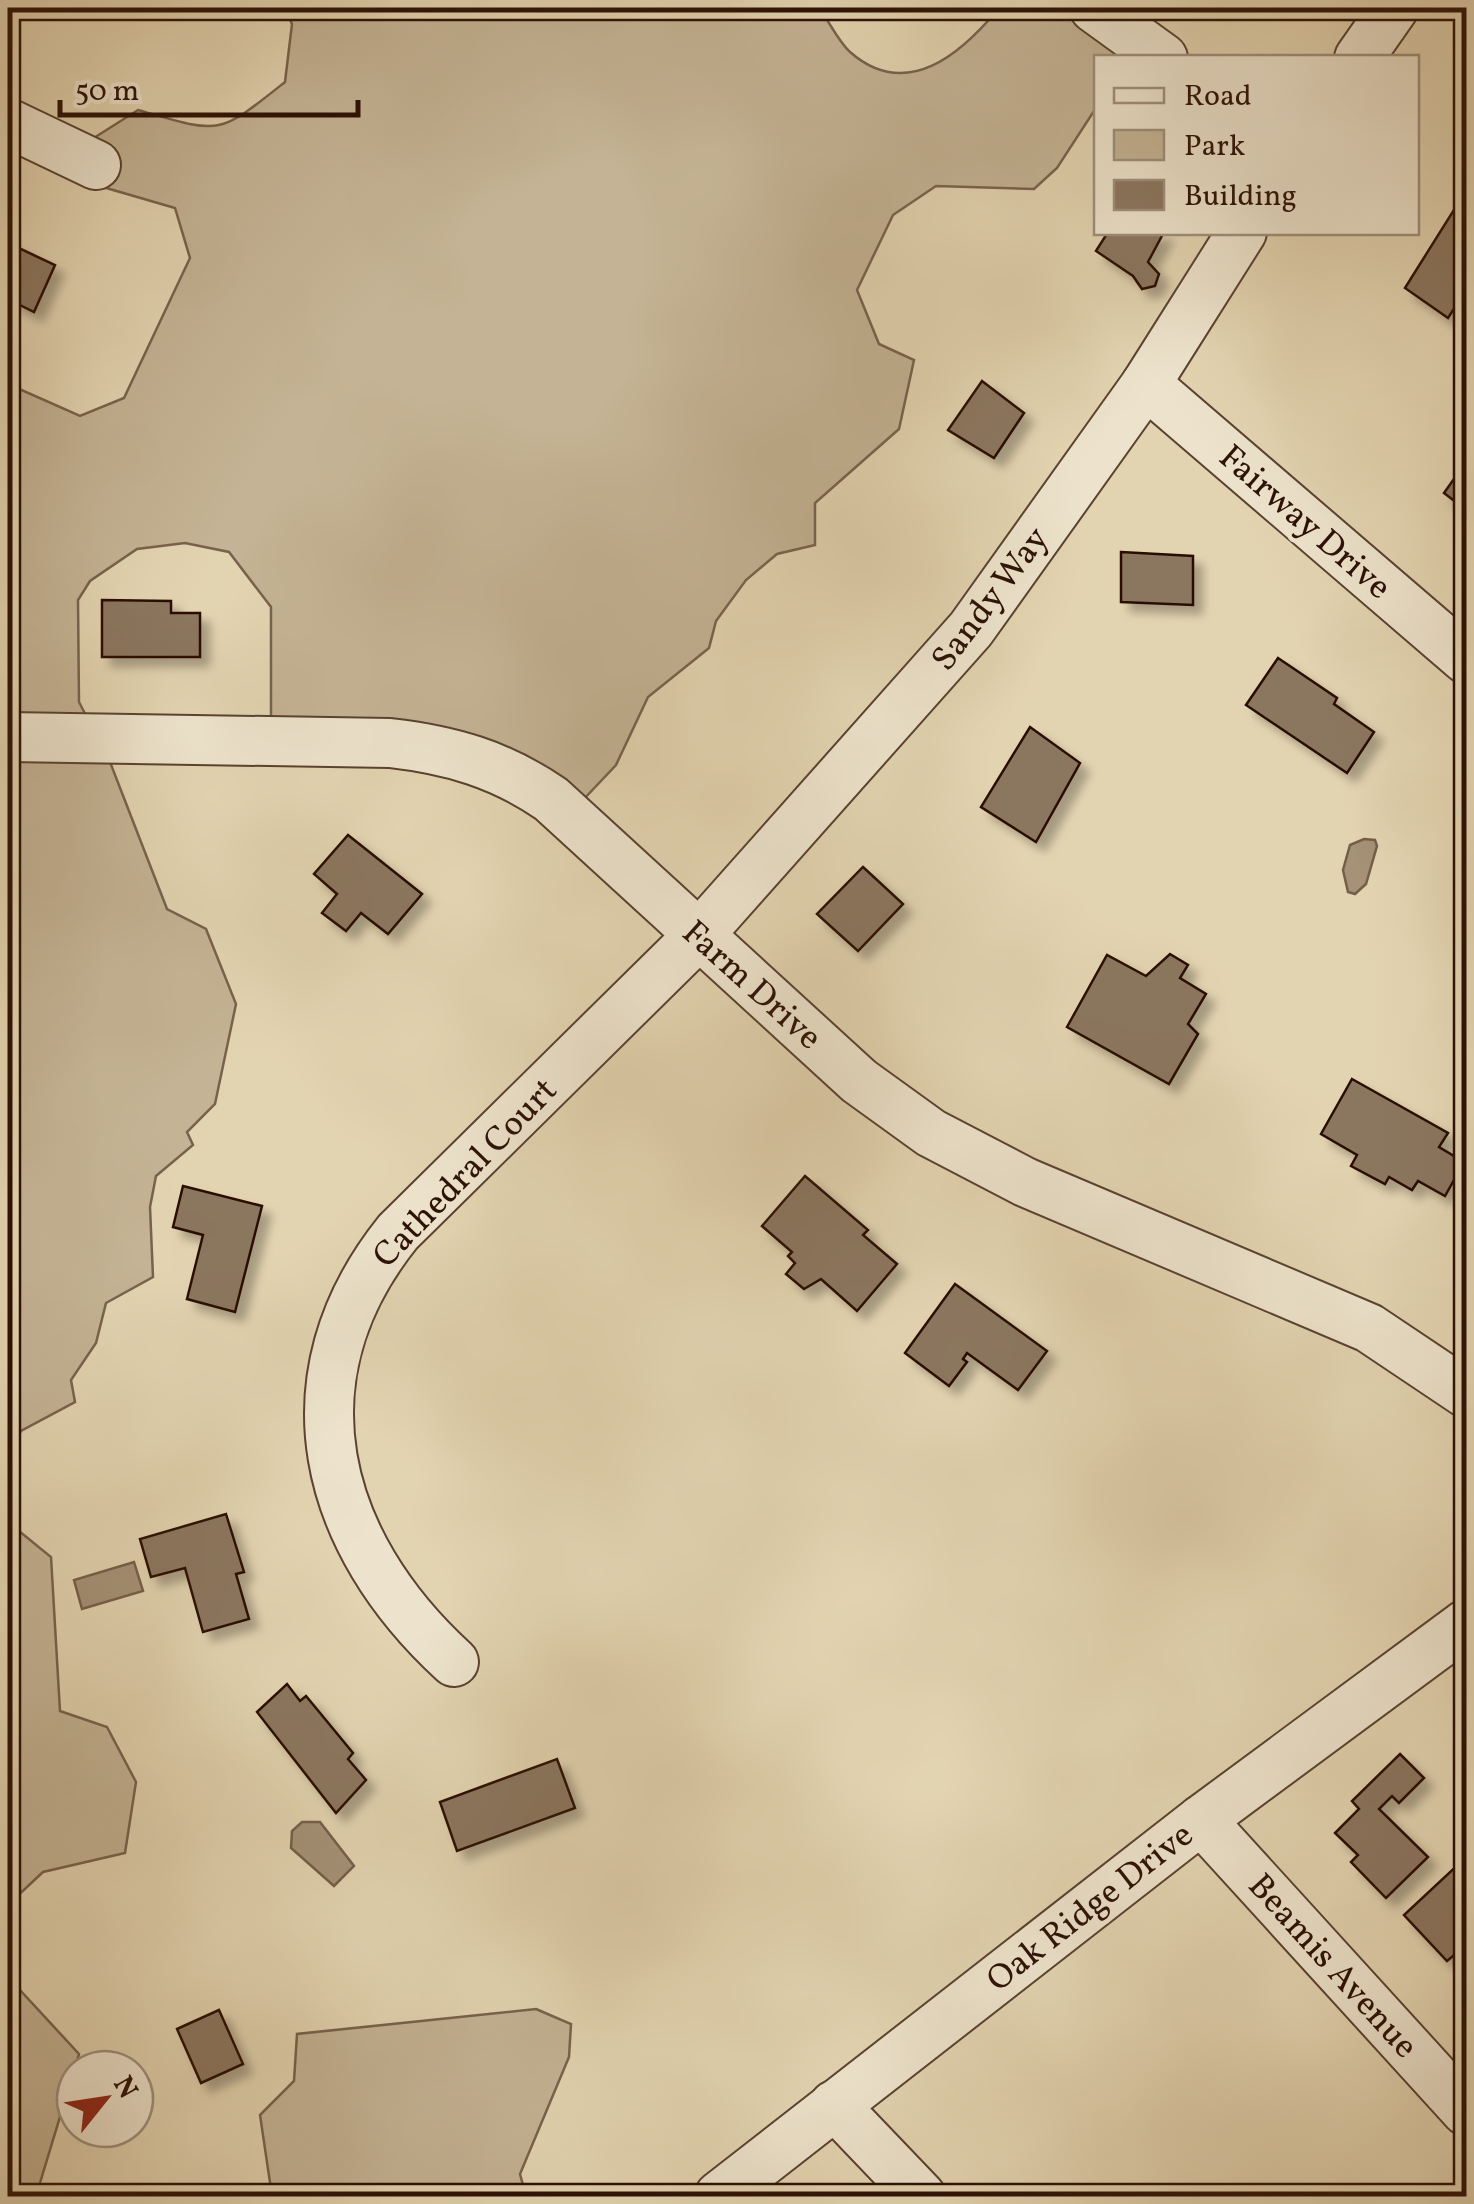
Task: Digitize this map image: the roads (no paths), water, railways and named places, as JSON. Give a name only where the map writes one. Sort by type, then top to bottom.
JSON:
[{"type":"street","points":[[1094,8],[1159,55]]},
{"type":"street","points":[[1361,55],[1394,8]]},
{"type":"street","points":[[8,123],[96,166]]},
{"type":"street","name":"Sandy Way","points":[[699,935],[970,629],[1146,384],[1240,235]]},
{"type":"street","name":"Fairway Drive","points":[[1146,384],[1466,659]]},
{"type":"street","name":"Farm Drive","points":[[8,737],[390,742],[473,758],[524,780],[551,800],[859,1081],[931,1133],[1025,1182],[1369,1328],[1466,1393]]},
{"type":"street","name":"Cathedral Court","points":[[454,1662],[410,1620],[375,1574],[354,1534],[340,1489],[330,1444],[328,1394],[350,1307],[370,1267],[398,1232],[699,935]]},
{"type":"street","name":"Oak Ridge Drive","points":[[719,2196],[1201,1820],[1466,1624]]},
{"type":"street","name":"Beamis Avenue","points":[[1201,1820],[1466,2111]]},
{"type":"street","points":[[834,2104],[921,2196]]}]
